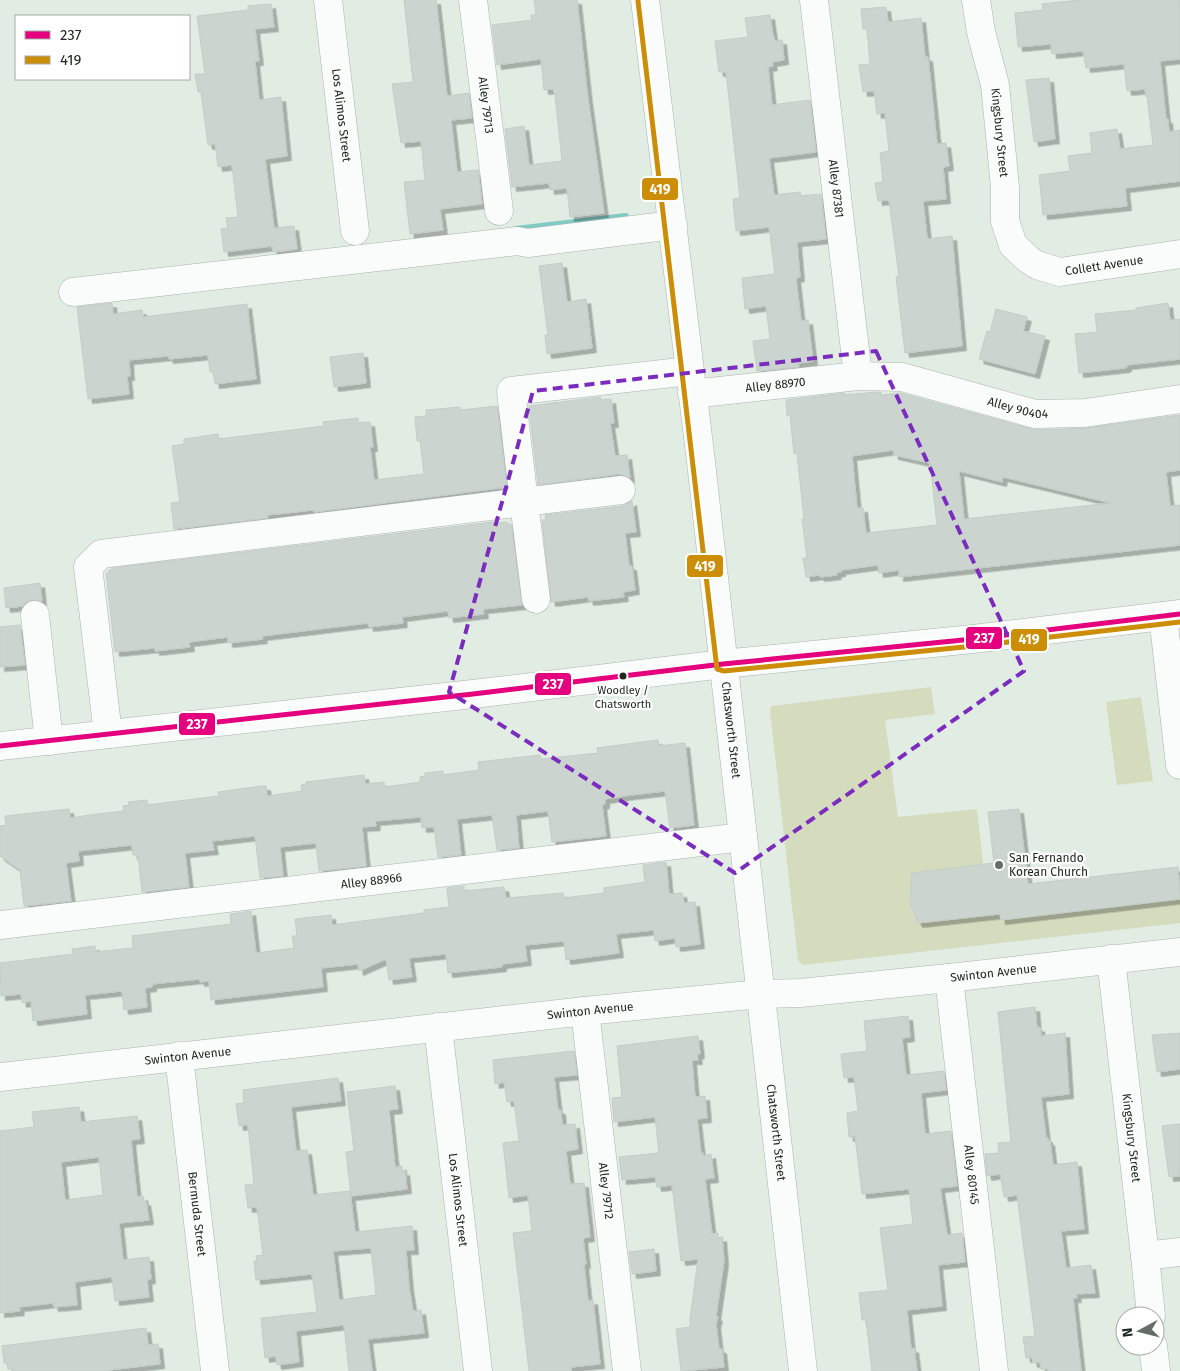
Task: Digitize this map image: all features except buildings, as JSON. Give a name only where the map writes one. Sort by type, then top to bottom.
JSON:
[{"type":"street","name":"Los Alimos Street","points":[[328,0],[355,232]]},
{"type":"street","name":"Alley 79713","points":[[474,0],[499,211]]},
{"type":"street","name":"Chatsworth Street","points":[[645,0],[673,225],[803,1371]]},
{"type":"street","name":"Alley 87381","points":[[814,0],[858,376]]},
{"type":"street","name":"Kingsbury Street","points":[[976,0],[981,32],[995,85],[1005,187],[1005,221],[1013,245],[1029,260]]},
{"type":"street","points":[[73,292],[487,244],[517,241],[528,243],[673,225]]},
{"type":"street","name":"Collett Avenue","points":[[1029,260],[1060,272],[1180,254]]},
{"type":"street","name":"Alley 88970","points":[[524,502],[511,391],[858,376]]},
{"type":"street","name":"Alley 90404","points":[[858,376],[902,377],[1036,414],[1085,413],[1180,399]]},
{"type":"street","points":[[108,734],[88,567],[102,554],[621,490]]},
{"type":"street","points":[[524,502],[536,599]]},
{"type":"street","points":[[0,746],[473,694],[723,664],[973,640],[1171,615],[1180,765]]},
{"type":"street","points":[[35,616],[48,741]]},
{"type":"street","name":"Alley 88966","points":[[0,925],[743,837]]},
{"type":"street","name":"Swinton Avenue","points":[[0,1077],[585,1011],[760,994],[800,993],[1180,952]]},
{"type":"street","name":"Kingsbury Street","points":[[1111,959],[1150,1306]]},
{"type":"street","name":"Alley 80145","points":[[949,978],[994,1371]]},
{"type":"street","name":"Alley 79712","points":[[585,1011],[627,1371]]},
{"type":"street","name":"Los Alimos Street","points":[[438,1027],[478,1371]]},
{"type":"street","name":"Bermuda Street","points":[[179,1056],[215,1371]]},
{"type":"street","points":[[1145,1256],[1180,1252]]},
{"type":"street","points":[[1154,1356],[1156,1371]]},
{"type":"highlighted area","points":[[876,351],[1024,671],[735,873],[449,692],[533,391]]},
{"type":"green space","points":[[931,687],[935,714],[885,720],[898,817],[977,809],[983,864],[912,873],[910,903],[918,923],[1000,914],[1001,920],[1180,899],[1180,923],[803,965],[798,960],[770,711],[771,706]]},
{"type":"green space","points":[[1141,697],[1153,781],[1117,785],[1106,702]]},
{"type":"waterway","points":[[516,229],[626,216]]},
{"type":"transit line","name":"419","points":[[638,1],[717,669],[724,671],[974,646],[1180,622]]},
{"type":"transit line","name":"237","points":[[0,746],[473,694],[723,664],[973,639],[1180,614]]},
{"type":"place","name":"Woodley / Chatsworth","points":[[623,676]]},
{"type":"place","name":"San Fernando Korean Church","points":[[999,865]]}]
